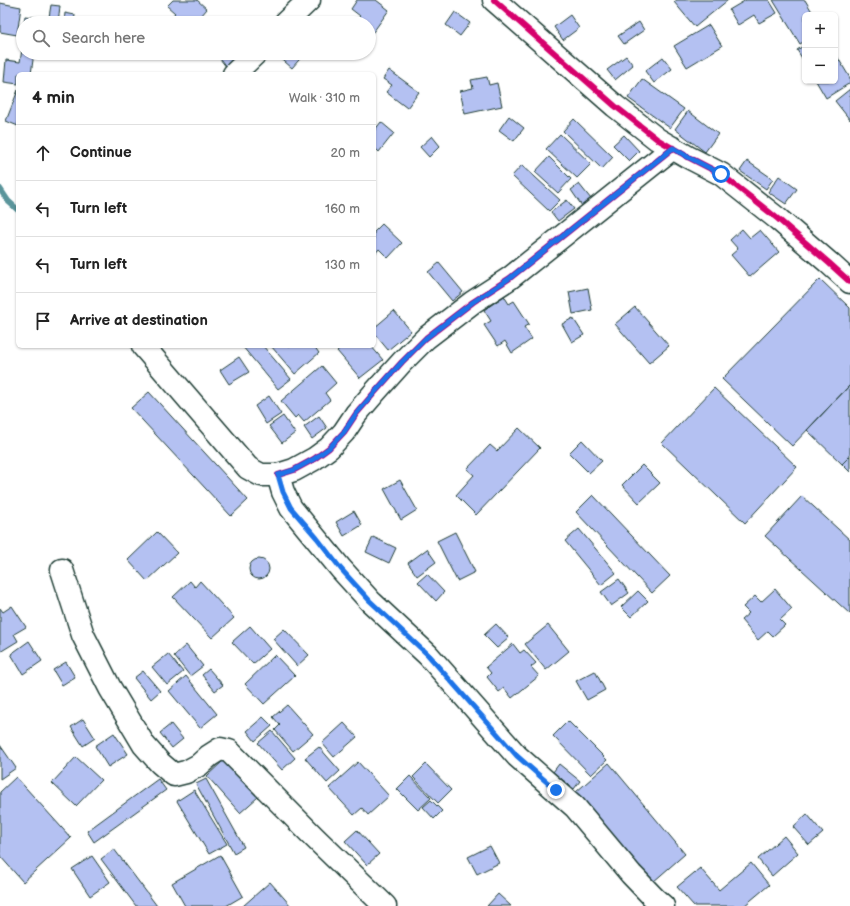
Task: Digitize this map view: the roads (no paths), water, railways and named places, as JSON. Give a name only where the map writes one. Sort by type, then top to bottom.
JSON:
[{"type":"street","points":[[292,16],[309,0]]},
{"type":"street","points":[[494,0],[615,106],[657,139],[721,174],[778,219],[829,262],[850,282]]},
{"type":"street","points":[[236,72],[249,60]]},
{"type":"street","points":[[145,348],[248,468],[261,476],[278,475],[294,470],[314,459],[329,448],[344,432],[356,414],[375,392],[426,338],[473,302],[510,278],[673,148]]},
{"type":"street","points":[[278,475],[283,492],[291,508],[341,569],[370,601],[428,655],[517,756],[575,807],[631,874],[663,906]]},
{"type":"street","points":[[62,570],[89,649],[144,746],[160,764],[174,775],[186,772],[199,765],[209,756],[220,750],[229,751],[385,906]]},
{"type":"waterway","points":[[0,189],[8,201],[16,208]]}]
